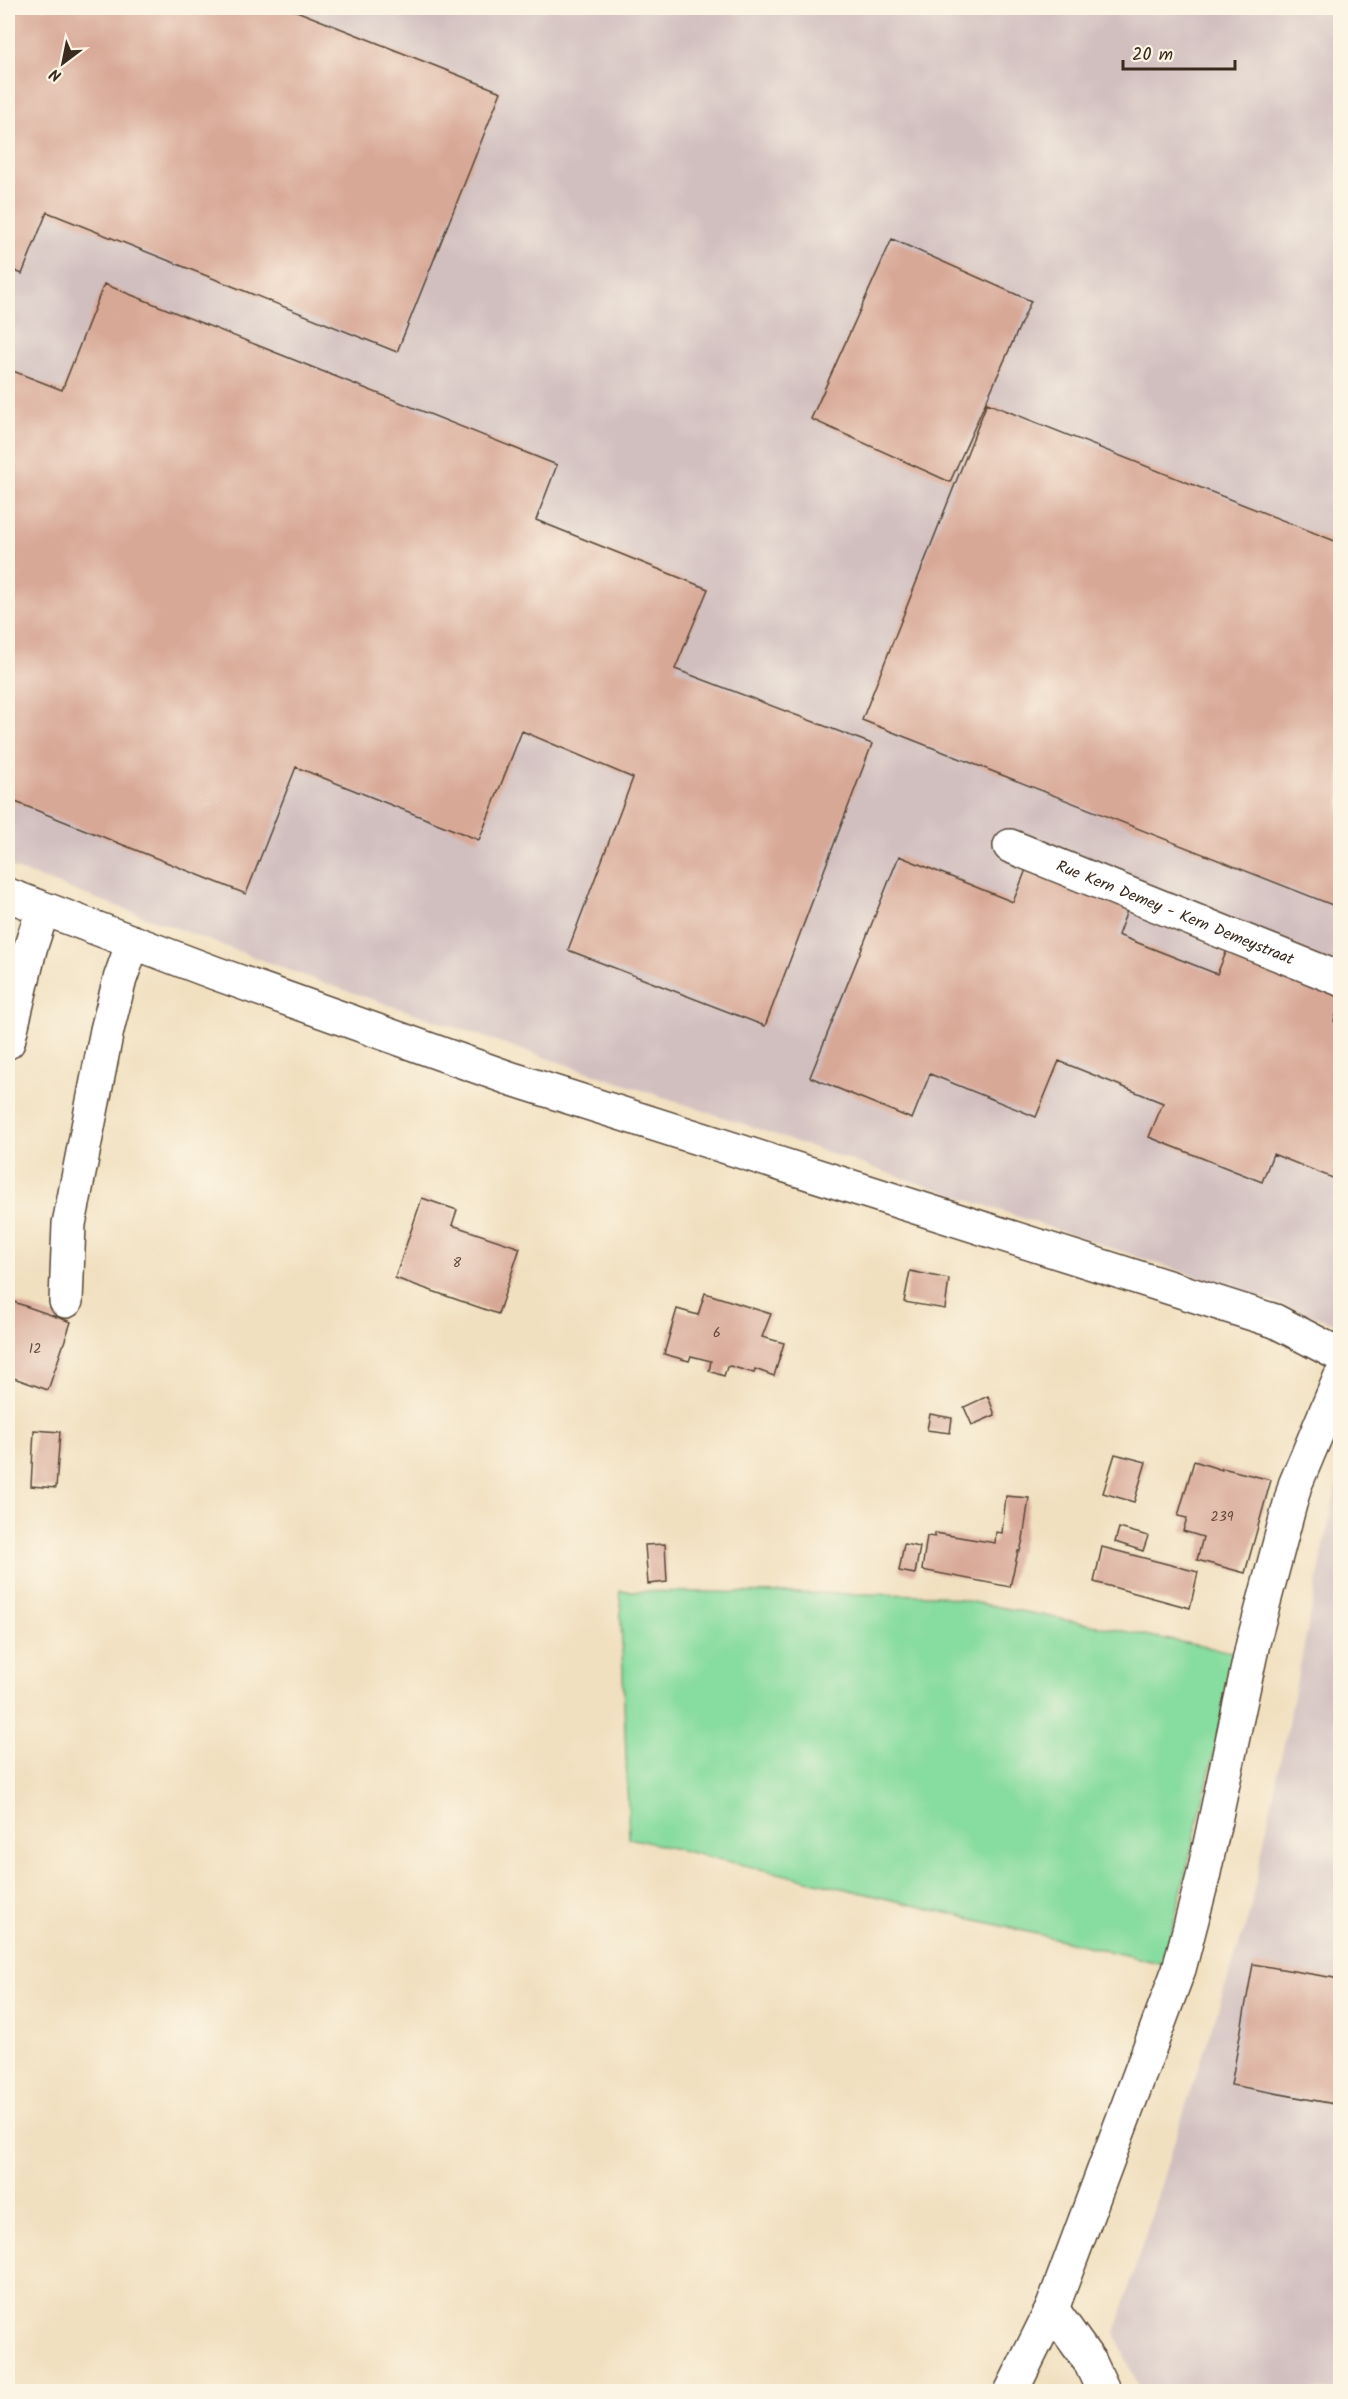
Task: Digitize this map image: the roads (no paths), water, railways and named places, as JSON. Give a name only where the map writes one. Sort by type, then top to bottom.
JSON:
[{"type":"street","name":"Rue Kern Demey - Kern Demeystraat","points":[[1010,846],[1341,979]]},
{"type":"street","points":[[8,895],[363,1027],[509,1078],[1275,1321],[1341,1355]]},
{"type":"street","points":[[8,1042],[30,949],[44,909]]},
{"type":"street","points":[[66,1301],[69,1224],[107,1030],[120,979],[133,942]]},
{"type":"street","points":[[1011,2391],[1052,2309],[1179,1970],[1203,1877],[1254,1643],[1295,1485],[1341,1378]]},
{"type":"street","points":[[1052,2309],[1090,2362],[1104,2391]]}]
